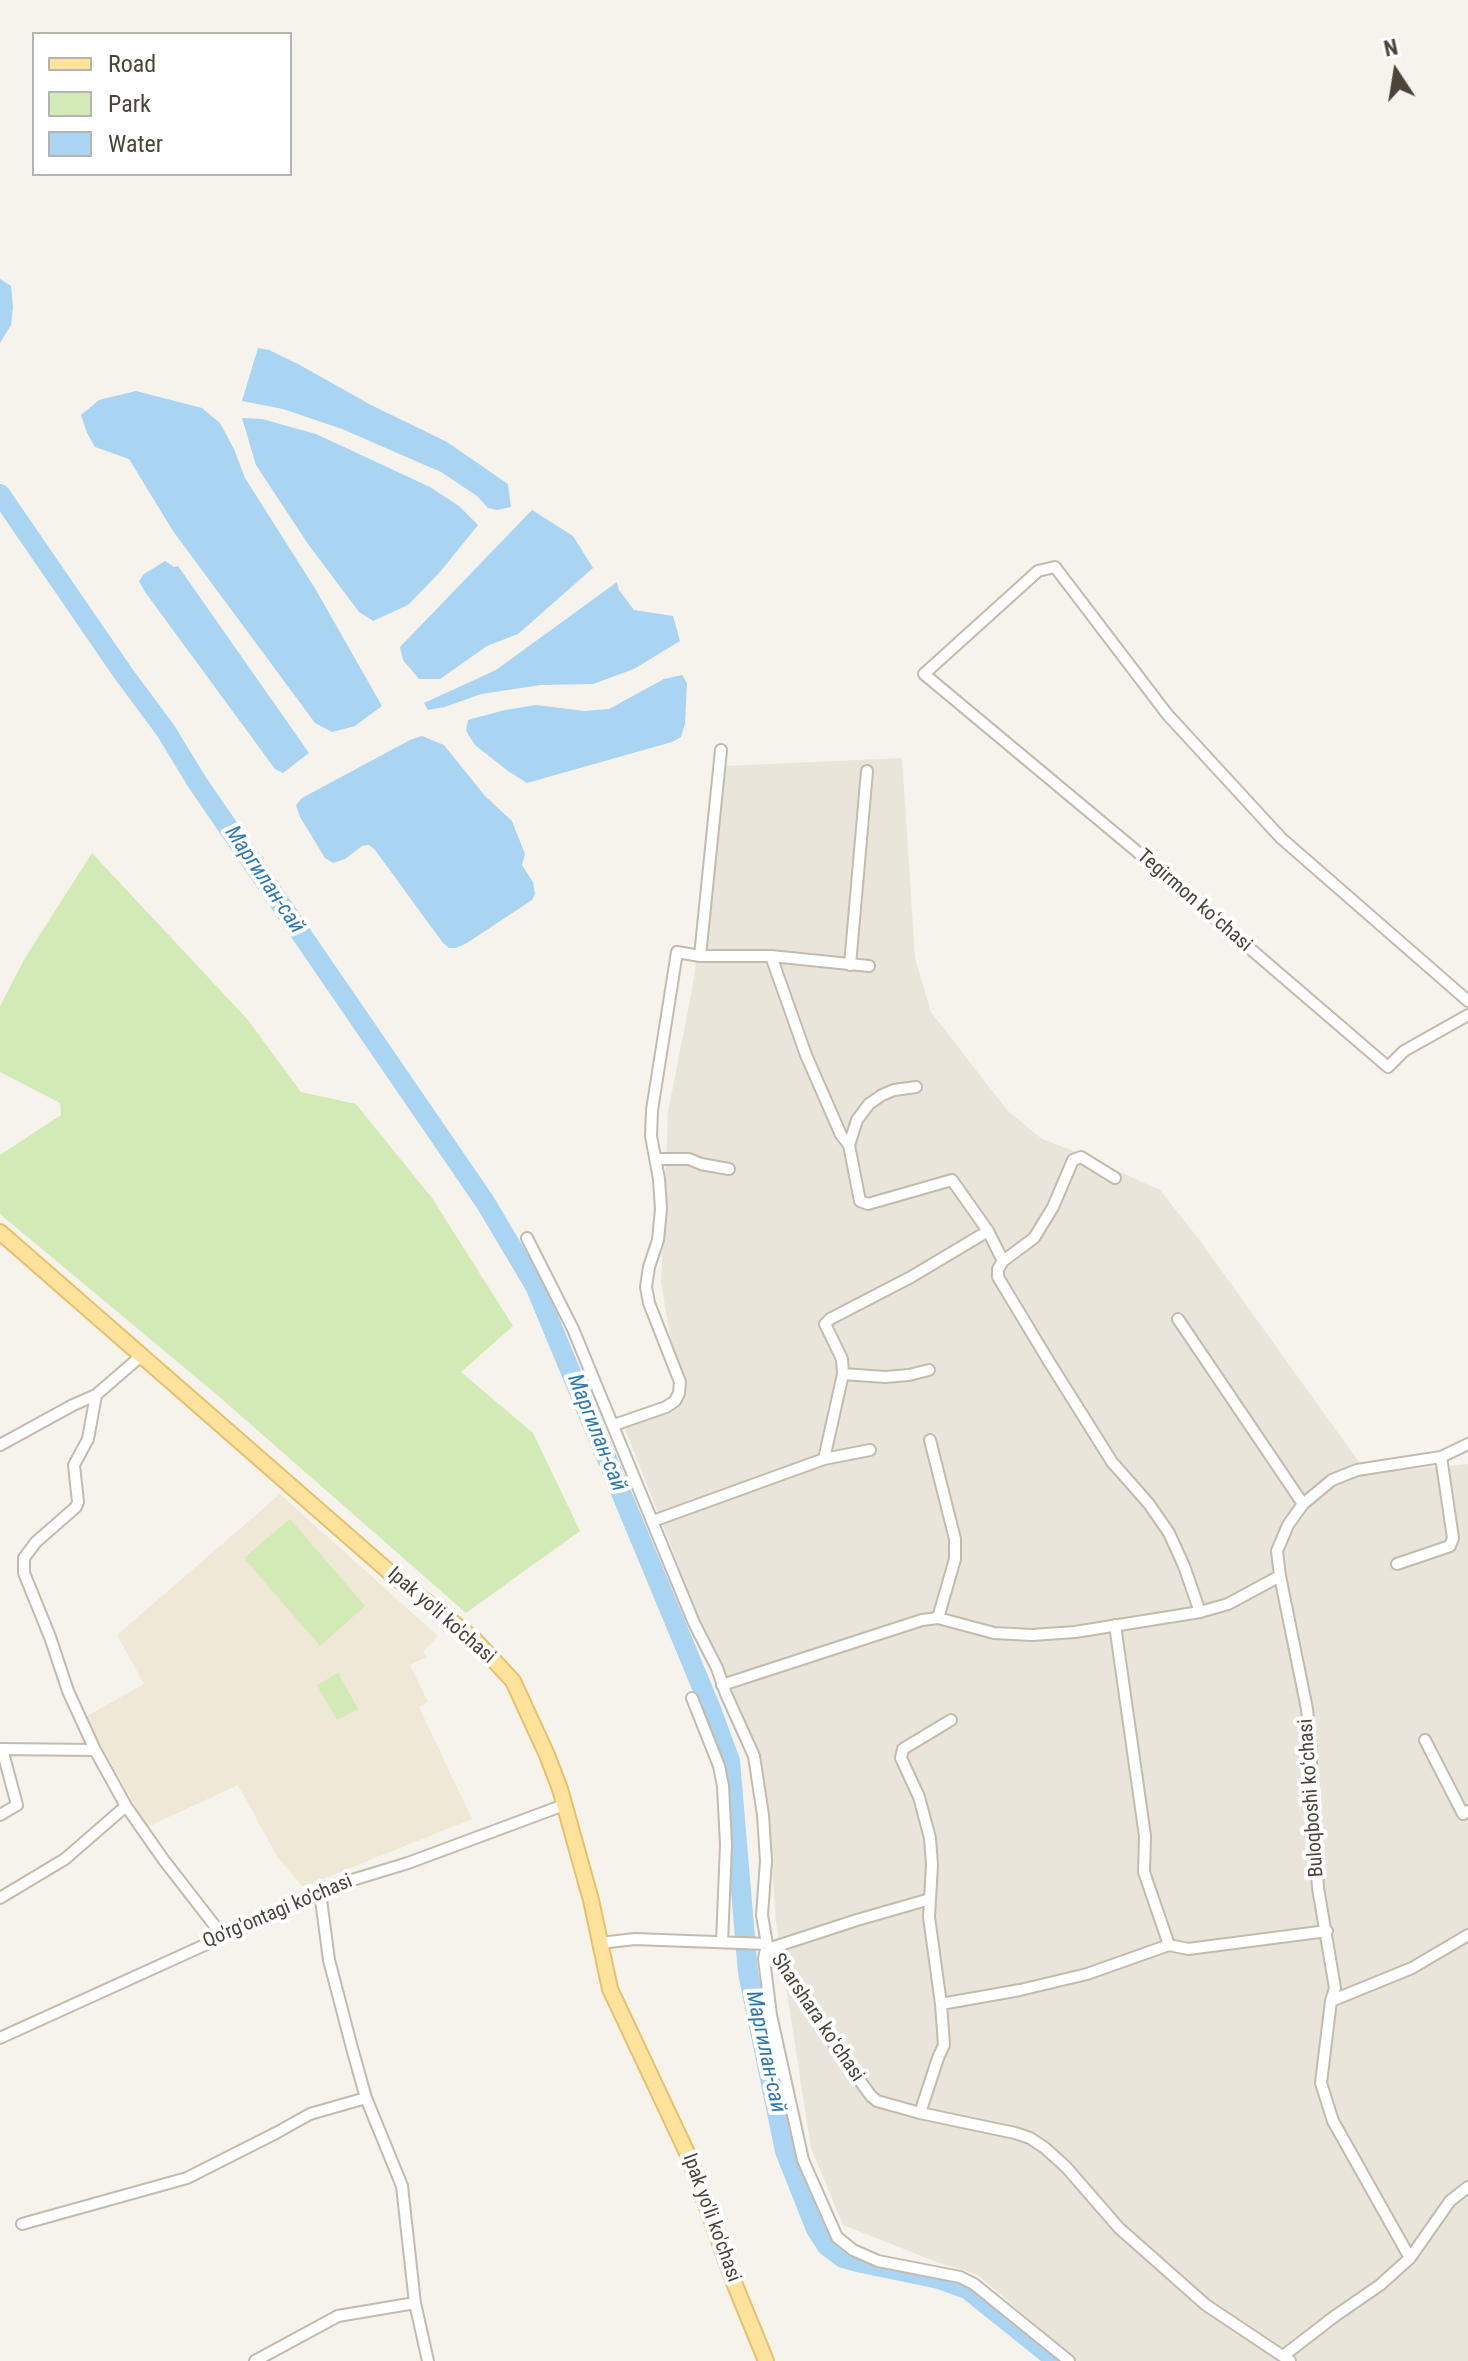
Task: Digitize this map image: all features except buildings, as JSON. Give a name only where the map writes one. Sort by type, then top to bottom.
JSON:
[{"type":"main road","name":"Ipak yo'li ko'chasi","points":[[0,1233],[395,1577],[474,1639],[513,1681],[547,1755],[564,1805],[610,1989],[689,2157],[766,2361]]},
{"type":"street","name":"Tegirmon koʻchasi","points":[[1468,1001],[1281,838],[1167,714],[1055,567],[1038,571],[924,674],[1388,1067],[1404,1051],[1468,1015]]},
{"type":"street","points":[[700,956],[721,750]]},
{"type":"street","points":[[850,965],[867,771]]},
{"type":"street","points":[[614,1425],[666,1407],[675,1401],[679,1393],[680,1382],[649,1303],[646,1287],[658,1240],[661,1209],[651,1136],[652,1110],[677,952],[700,956],[771,956],[869,966]]},
{"type":"street","points":[[771,956],[806,1055],[841,1135],[849,1145],[860,1201],[868,1204],[952,1180],[988,1231],[1003,1261]]},
{"type":"street","points":[[849,1145],[857,1120],[869,1104],[894,1090],[916,1087]]},
{"type":"street","points":[[1115,1178],[1081,1157],[1073,1160],[1053,1207],[1034,1238],[1003,1261],[998,1277],[1112,1462],[1149,1504],[1169,1533],[1200,1612]]},
{"type":"street","points":[[656,1159],[689,1159],[729,1169]]},
{"type":"street","points":[[824,1459],[843,1374],[842,1359],[825,1324],[988,1231]]},
{"type":"street","name":"Sharshara koʻchasi","points":[[527,1238],[573,1329],[694,1623],[717,1668],[754,1756],[765,1845],[762,1915],[767,1946],[877,2101],[1030,2138],[1066,2167],[1119,2228],[1206,2305],[1287,2359]]},
{"type":"street","points":[[1178,1319],[1303,1504]]},
{"type":"street","points":[[0,1445],[96,1395],[141,1356]]},
{"type":"street","points":[[843,1374],[885,1377],[929,1370]]},
{"type":"street","points":[[96,1395],[88,1439],[74,1465],[76,1507],[36,1542],[24,1558],[24,1573],[68,1691],[95,1750],[126,1806],[222,1935]]},
{"type":"street","points":[[930,1440],[955,1539],[955,1559],[938,1618]]},
{"type":"street","name":"Buloqboshi koʻchasi","points":[[1410,2258],[1333,2121],[1321,2083],[1335,1988],[1318,1888],[1307,1709],[1277,1551],[1288,1525],[1303,1504],[1332,1480],[1357,1470],[1441,1457],[1468,1444]]},
{"type":"street","points":[[653,1521],[824,1459],[870,1450]]},
{"type":"street","points":[[1397,1564],[1450,1546],[1453,1538],[1441,1457]]},
{"type":"street","points":[[722,1685],[922,1620],[938,1618],[994,1633],[1032,1635],[1075,1632],[1200,1612],[1228,1604],[1280,1576]]},
{"type":"street","points":[[1115,1625],[1145,1836],[1144,1872],[1169,1945]]},
{"type":"street","points":[[692,1698],[719,1766],[723,1786],[726,1845],[722,1942]]},
{"type":"street","points":[[920,2113],[944,2045],[929,1917],[930,1838],[919,1797],[901,1758],[903,1749],[951,1720]]},
{"type":"street","points":[[1425,1740],[1463,1814],[1468,1811]]},
{"type":"street","points":[[0,1815],[17,1805],[1,1749],[95,1750]]},
{"type":"street","name":"Qo'rg'ontagi ko'chasi","points":[[0,2038],[339,1884],[408,1863],[564,1805]]},
{"type":"street","points":[[0,1898],[65,1859],[126,1806]]},
{"type":"street","points":[[320,1892],[329,1960],[366,2098],[402,2186],[415,2303],[428,2361]]},
{"type":"street","points":[[600,1943],[635,1939],[767,1946],[930,1899]]},
{"type":"street","points":[[941,2004],[1087,1974],[1169,1945],[1188,1949],[1327,1931]]},
{"type":"street","points":[[1331,2001],[1412,1968],[1468,1935]]},
{"type":"street","points":[[767,1946],[764,1959],[771,2015],[803,2160],[837,2237],[853,2250],[878,2261],[960,2277],[974,2284],[1069,2361]]},
{"type":"street","points":[[22,2224],[187,2178],[310,2114],[366,2098]]},
{"type":"street","points":[[1287,2359],[1335,2316],[1380,2285],[1410,2258],[1450,2201],[1468,2187]]},
{"type":"street","points":[[255,2361],[338,2316],[415,2303]]},
{"type":"shaded area","points":[[902,758],[915,958],[931,1012],[1007,1110],[1042,1139],[1160,1190],[1367,1473],[1468,1464],[1468,2361],[1077,2361],[978,2275],[843,2225],[811,2148],[776,1922],[769,1822],[756,1753],[698,1635],[678,1564],[625,1429],[682,1403],[661,1283],[668,1112],[692,990],[725,766]]},
{"type":"shaded area","points":[[280,1494],[438,1636],[423,1652],[427,1657],[410,1665],[428,1702],[419,1707],[472,1819],[303,1887],[278,1858],[238,1785],[147,1827],[85,1717],[144,1684],[117,1635]]},
{"type":"green space","points":[[92,853],[248,1020],[301,1092],[356,1104],[432,1198],[513,1326],[461,1372],[533,1433],[580,1531],[466,1613],[216,1394],[0,1214],[0,1155],[61,1115],[60,1103],[0,1072],[0,1006],[25,958]]},
{"type":"green space","points":[[290,1519],[365,1606],[320,1646],[244,1558]]},
{"type":"green space","points":[[338,1673],[358,1709],[337,1720],[317,1685]]},
{"type":"water","points":[[0,279],[11,286],[13,307],[11,325],[0,343]]},
{"type":"water","points":[[258,348],[298,364],[371,405],[447,442],[508,484],[511,507],[488,508],[477,496],[441,472],[342,429],[283,409],[242,401]]},
{"type":"water","points":[[136,391],[202,408],[220,423],[245,478],[316,590],[382,706],[355,726],[332,732],[315,723],[173,531],[129,459],[95,447],[81,415],[99,400]]},
{"type":"water","points":[[242,418],[262,419],[316,434],[430,487],[459,506],[478,525],[408,605],[373,621],[359,612],[308,544],[256,465]]},
{"type":"water","points":[[532,510],[573,536],[593,568],[518,634],[487,646],[440,679],[419,679],[403,660],[400,647]]},
{"type":"water","points":[[165,561],[178,566],[309,753],[283,773],[275,769],[145,592],[139,581],[144,574]]},
{"type":"water","points":[[617,582],[619,590],[634,610],[673,616],[680,641],[634,669],[593,684],[541,685],[481,694],[428,710],[424,703],[496,670]]},
{"type":"water","points":[[682,675],[687,683],[685,724],[681,737],[527,783],[475,745],[466,731],[468,720],[536,705],[585,711],[609,709],[664,679]]},
{"type":"water","points":[[422,736],[444,745],[485,796],[512,821],[525,854],[522,865],[533,882],[535,894],[532,900],[456,948],[449,948],[443,943],[369,845],[333,863],[325,858],[296,805],[302,798]]},
{"type":"waterway","name":"Маргилан-сай","points":[[0,494],[166,731],[197,782],[485,1202],[535,1286],[730,1761],[748,1973],[785,2151],[816,2229],[827,2246],[843,2258],[939,2279],[967,2289],[1057,2361]]}]
